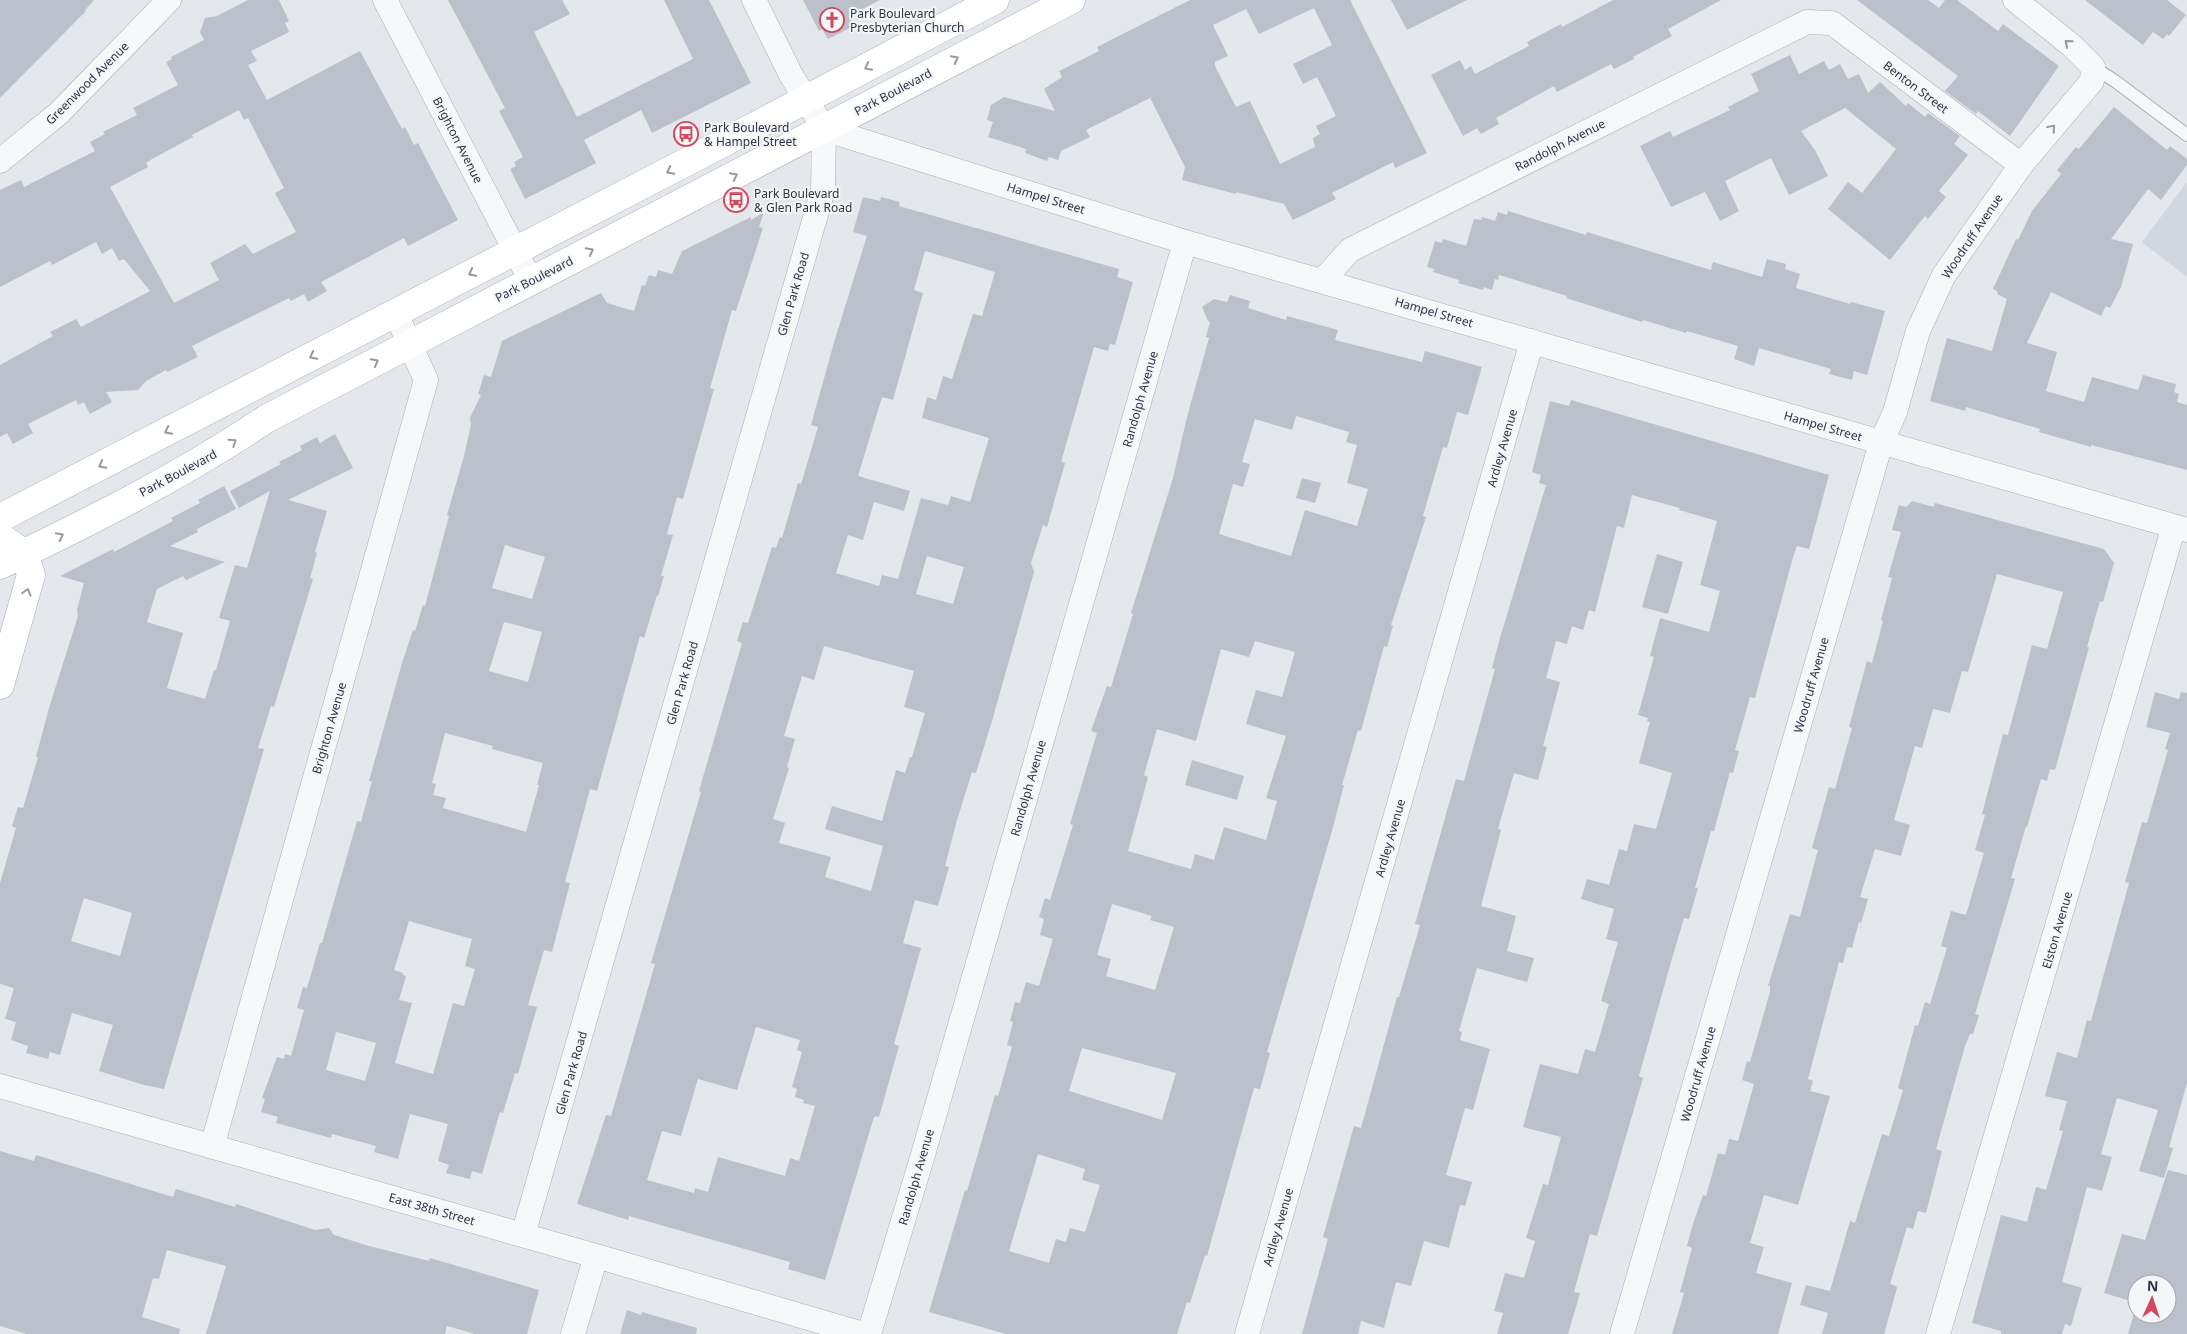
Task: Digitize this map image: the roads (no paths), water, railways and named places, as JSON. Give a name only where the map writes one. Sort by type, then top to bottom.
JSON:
[{"type":"main road","points":[[0,518],[396,314],[995,0]]},
{"type":"main road","name":"Park Boulevard","points":[[12,559],[217,452],[266,419],[1071,0]]},
{"type":"main road","points":[[0,537],[12,559],[31,575],[0,685]]},
{"type":"street","name":"Greenwood Avenue","points":[[0,161],[59,113],[169,0]]},
{"type":"street","name":"Brighton Avenue","points":[[385,0],[531,281]]},
{"type":"street","points":[[754,0],[791,75],[824,129]]},
{"type":"street","points":[[2015,0],[2071,45],[2092,74]]},
{"type":"street","name":"Benton Street","points":[[1807,22],[1832,23],[2021,165]]},
{"type":"street","name":"Randolph Avenue","points":[[1323,280],[1350,250],[1807,22]]},
{"type":"street","name":"Woodruff Avenue","points":[[1622,1334],[1881,443],[1895,412],[1918,331],[1944,275],[2021,165],[2092,74]]},
{"type":"street","name":"Hampel Street","points":[[824,129],[1185,242],[1323,280],[2180,528]]},
{"type":"street","name":"Glen Park Road","points":[[524,1235],[823,190],[824,129]]},
{"type":"street","name":"Randolph Avenue","points":[[869,1334],[925,1148],[1185,242]]},
{"type":"street","name":"Brighton Avenue","points":[[212,1147],[426,380],[396,314]]},
{"type":"street","name":"Ardley Avenue","points":[[1247,1334],[1532,341]]},
{"type":"street","name":"Elston Avenue","points":[[1938,1334],[2180,528]]},
{"type":"street","name":"East 38th Street","points":[[0,1086],[524,1235],[863,1334]]},
{"type":"street","points":[[573,1334],[596,1256]]},
{"type":"lane","points":[[2092,74],[2115,81],[2187,135]]},
{"type":"place","name":"Park Boulevard Presbyterian Church","points":[[832,20]]},
{"type":"place","name":"Park Boulevard & Hampel Street","points":[[686,134]]},
{"type":"place","name":"Park Boulevard & Glen Park Road","points":[[736,200]]}]
